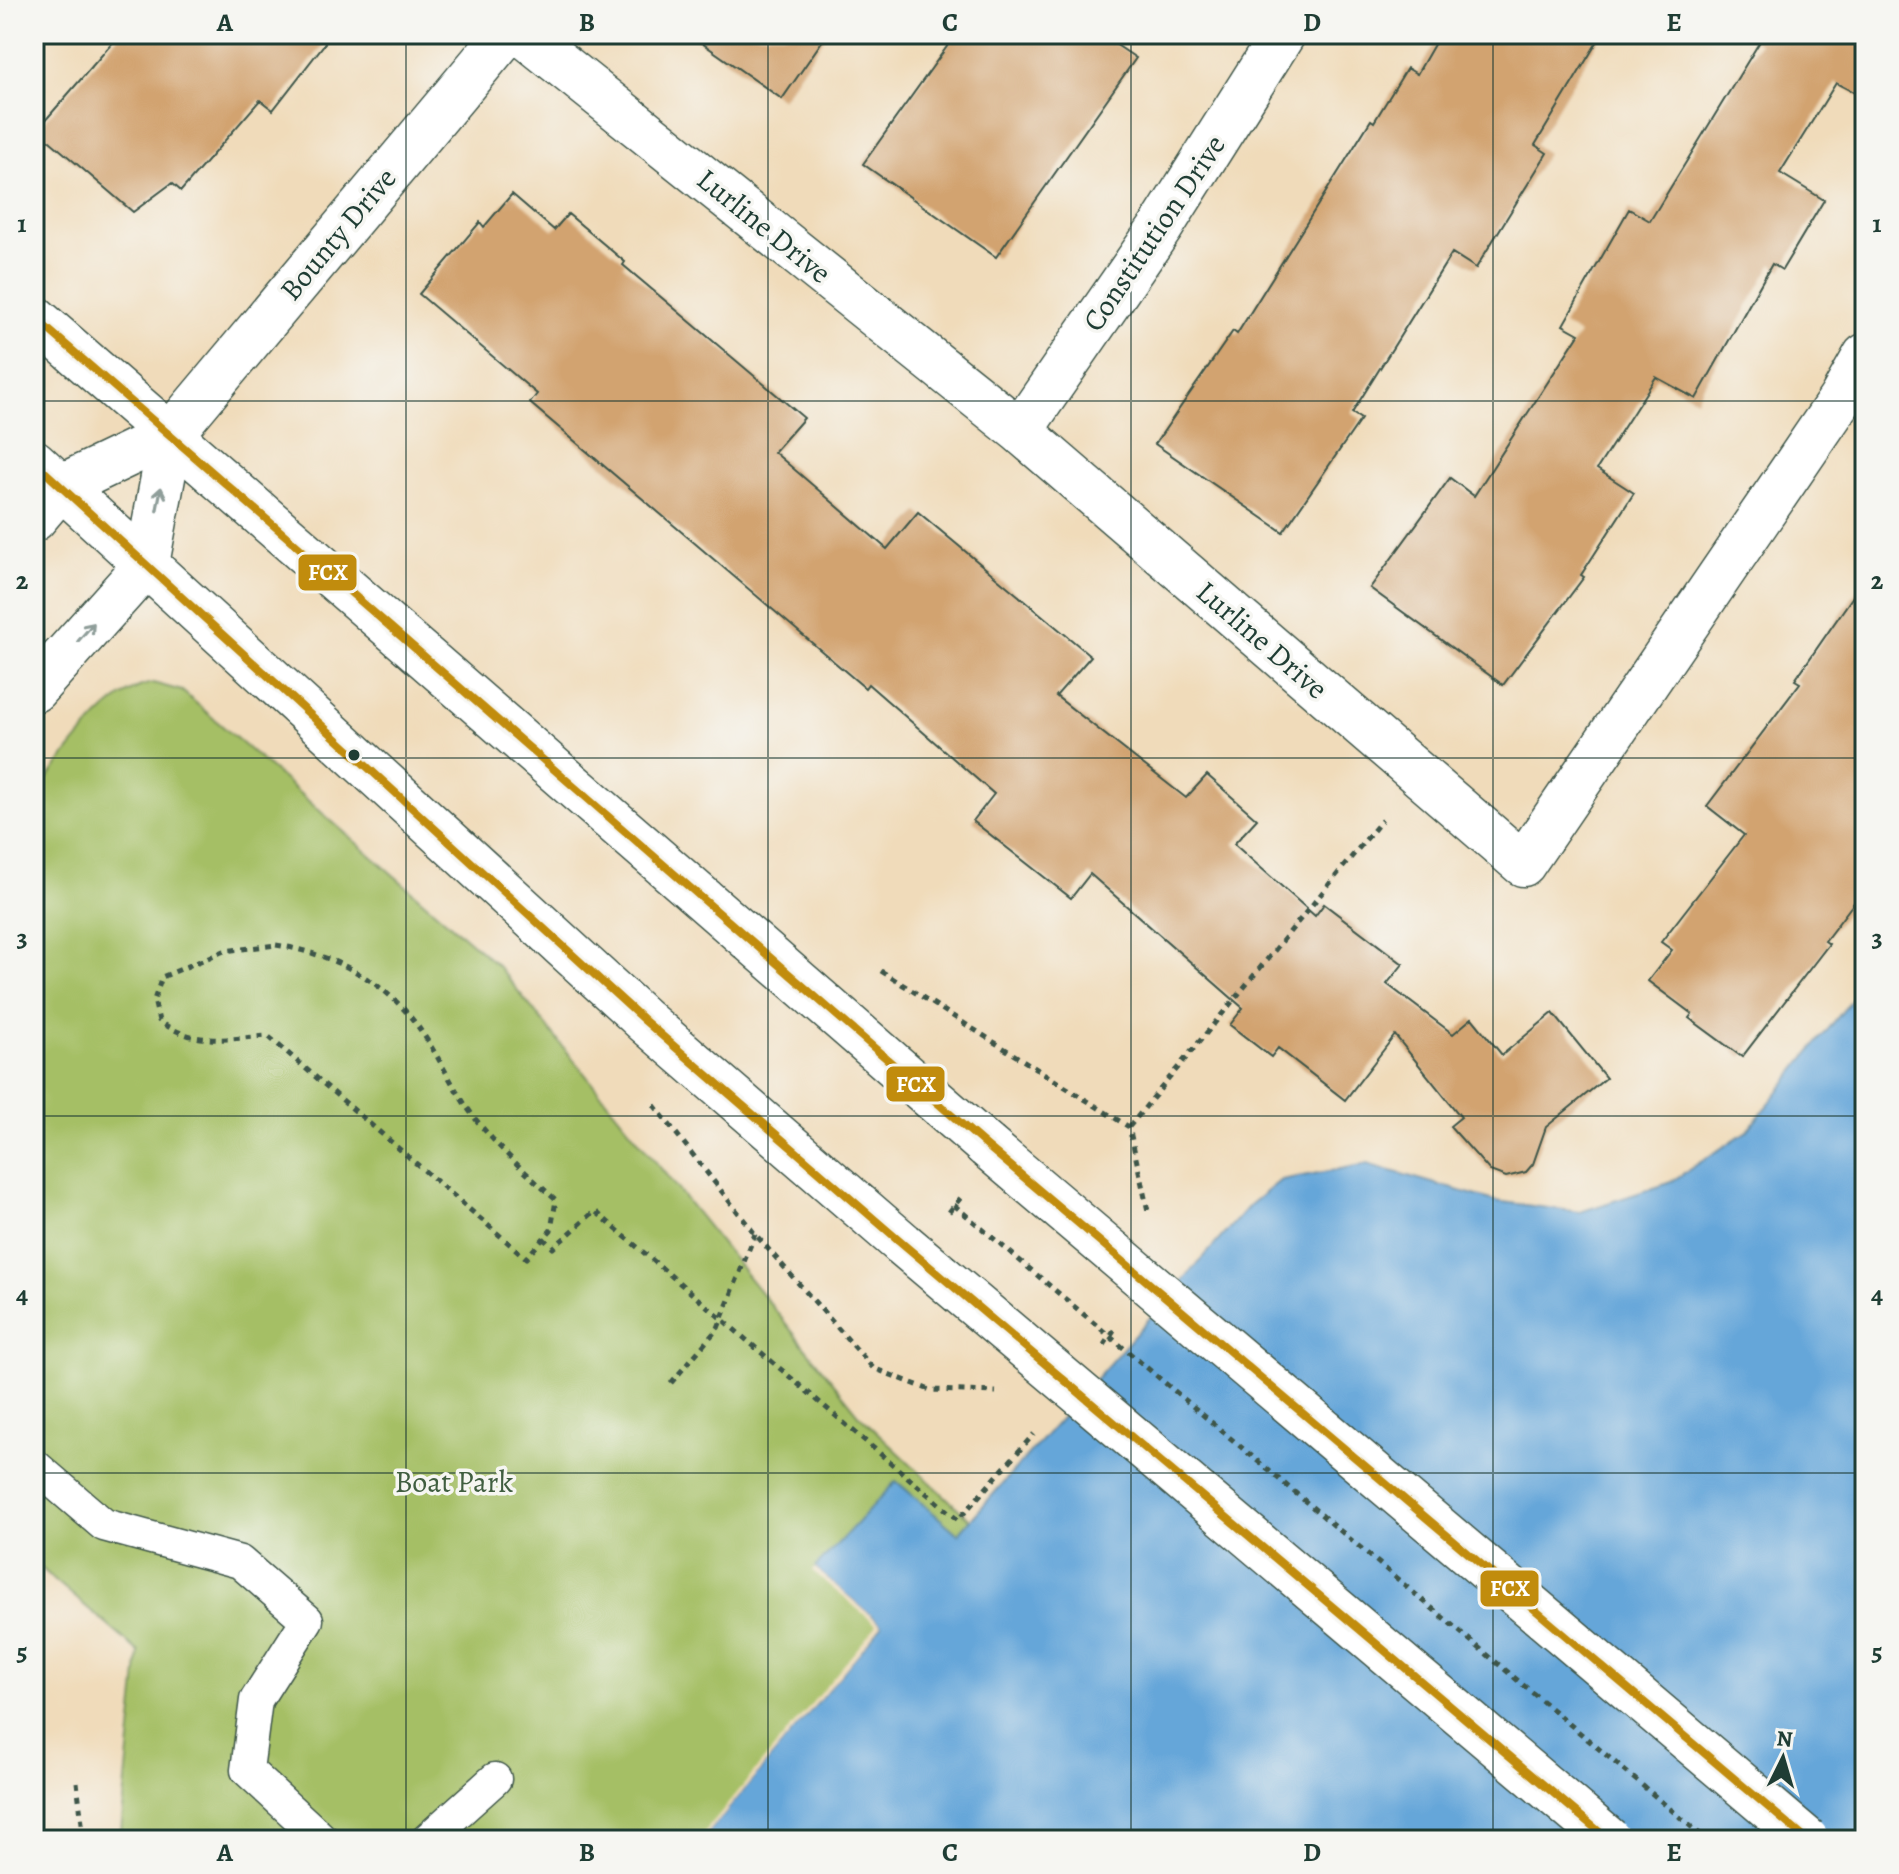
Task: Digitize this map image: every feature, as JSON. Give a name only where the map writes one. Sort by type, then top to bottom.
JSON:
[{"type":"main road","name":"Bounty Drive","points":[[147,564],[171,434],[506,34]]},
{"type":"main road","name":"Lurline Drive","points":[[523,34],[1020,431],[1523,864],[1840,400],[1865,356]]},
{"type":"main road","name":"Constitution Drive","points":[[1020,431],[1161,227],[1283,34]]},
{"type":"main road","points":[[34,317],[987,1146],[1807,1840]]},
{"type":"main road","name":"Bounty Drive","points":[[34,519],[48,474],[171,434]]},
{"type":"main road","points":[[48,474],[645,1021],[903,1244],[1609,1840]]},
{"type":"main road","points":[[34,690],[147,564]]},
{"type":"lane","points":[[34,1465],[104,1525],[240,1562],[307,1620],[256,1700],[247,1770],[323,1840]]},
{"type":"lane","points":[[427,1840],[495,1779]]},
{"type":"path","points":[[1129,1127],[1382,820]]},
{"type":"path","points":[[276,945],[315,951],[345,965],[382,991],[415,1022],[475,1119],[556,1200],[551,1230],[543,1238],[526,1258],[268,1036],[210,1040],[178,1035],[159,1021],[154,1000],[162,977],[224,951],[276,945]]},
{"type":"path","points":[[954,1205],[1707,1840]]},
{"type":"path","points":[[543,1238],[553,1248],[595,1211],[958,1520],[1034,1434]]},
{"type":"path","points":[[671,1383],[723,1320],[755,1234]]},
{"type":"path","points":[[77,1782],[84,1840]]},
{"type":"green space","name":"Boat Park","points":[[153,683],[182,691],[498,966],[861,1417],[1016,1563],[774,1840],[120,1840],[139,1652],[34,1562],[34,795],[102,712],[135,689]]},
{"type":"water","points":[[1865,983],[1865,1840],[702,1840],[882,1625],[815,1568],[896,1481],[958,1534],[1250,1205],[1281,1180],[1367,1164],[1495,1201],[1580,1212],[1669,1183],[1747,1131]]},
{"type":"pier","points":[[815,1568],[882,1625],[702,1840],[698,1840],[877,1625],[812,1571]]},
{"type":"building","points":[[120,34],[332,34],[273,110],[260,100],[181,191],[172,183],[133,212],[37,130]]},
{"type":"building","points":[[689,34],[827,34],[782,99]]},
{"type":"building","points":[[956,34],[1100,34],[1136,58],[996,257],[863,164]]},
{"type":"building","points":[[1440,34],[1602,34],[1535,145],[1547,153],[1476,268],[1452,253],[1352,413],[1361,419],[1283,532],[1155,444],[1233,331],[1237,334],[1407,68],[1417,74]]},
{"type":"building","points":[[1740,34],[1865,34],[1865,98],[1836,83],[1780,173],[1824,200],[1782,270],[1772,264],[1696,399],[1656,377],[1597,469],[1634,493],[1581,575],[1584,577],[1503,685],[1370,588],[1450,478],[1474,496],[1579,334],[1563,325],[1629,209],[1650,221],[1759,43]]},
{"type":"building","points":[[512,194],[554,230],[568,214],[625,262],[623,265],[804,418],[774,452],[887,549],[918,512],[1091,656],[1056,696],[1186,798],[1207,775],[1257,819],[1234,844],[1315,916],[1324,904],[1403,964],[1387,984],[1453,1034],[1472,1018],[1502,1055],[1553,1013],[1606,1078],[1546,1127],[1533,1164],[1526,1172],[1506,1177],[1490,1171],[1450,1126],[1461,1117],[1395,1035],[1345,1100],[1278,1048],[1271,1057],[1230,1025],[1243,1008],[1090,874],[1071,898],[973,821],[994,794],[868,684],[865,688],[530,403],[537,394],[419,294],[480,222],[484,227]]},
{"type":"building","points":[[1865,579],[1865,888],[1825,941],[1829,944],[1742,1057],[1689,1018],[1692,1014],[1648,981],[1672,950],[1661,942],[1744,835],[1707,806],[1800,683],[1795,680]]},
{"type":"transit line","name":"FCX","points":[[34,317],[987,1146],[1807,1840]]},
{"type":"transit line","name":"FCX","points":[[34,462],[645,1021],[903,1244],[1609,1840]]}]
